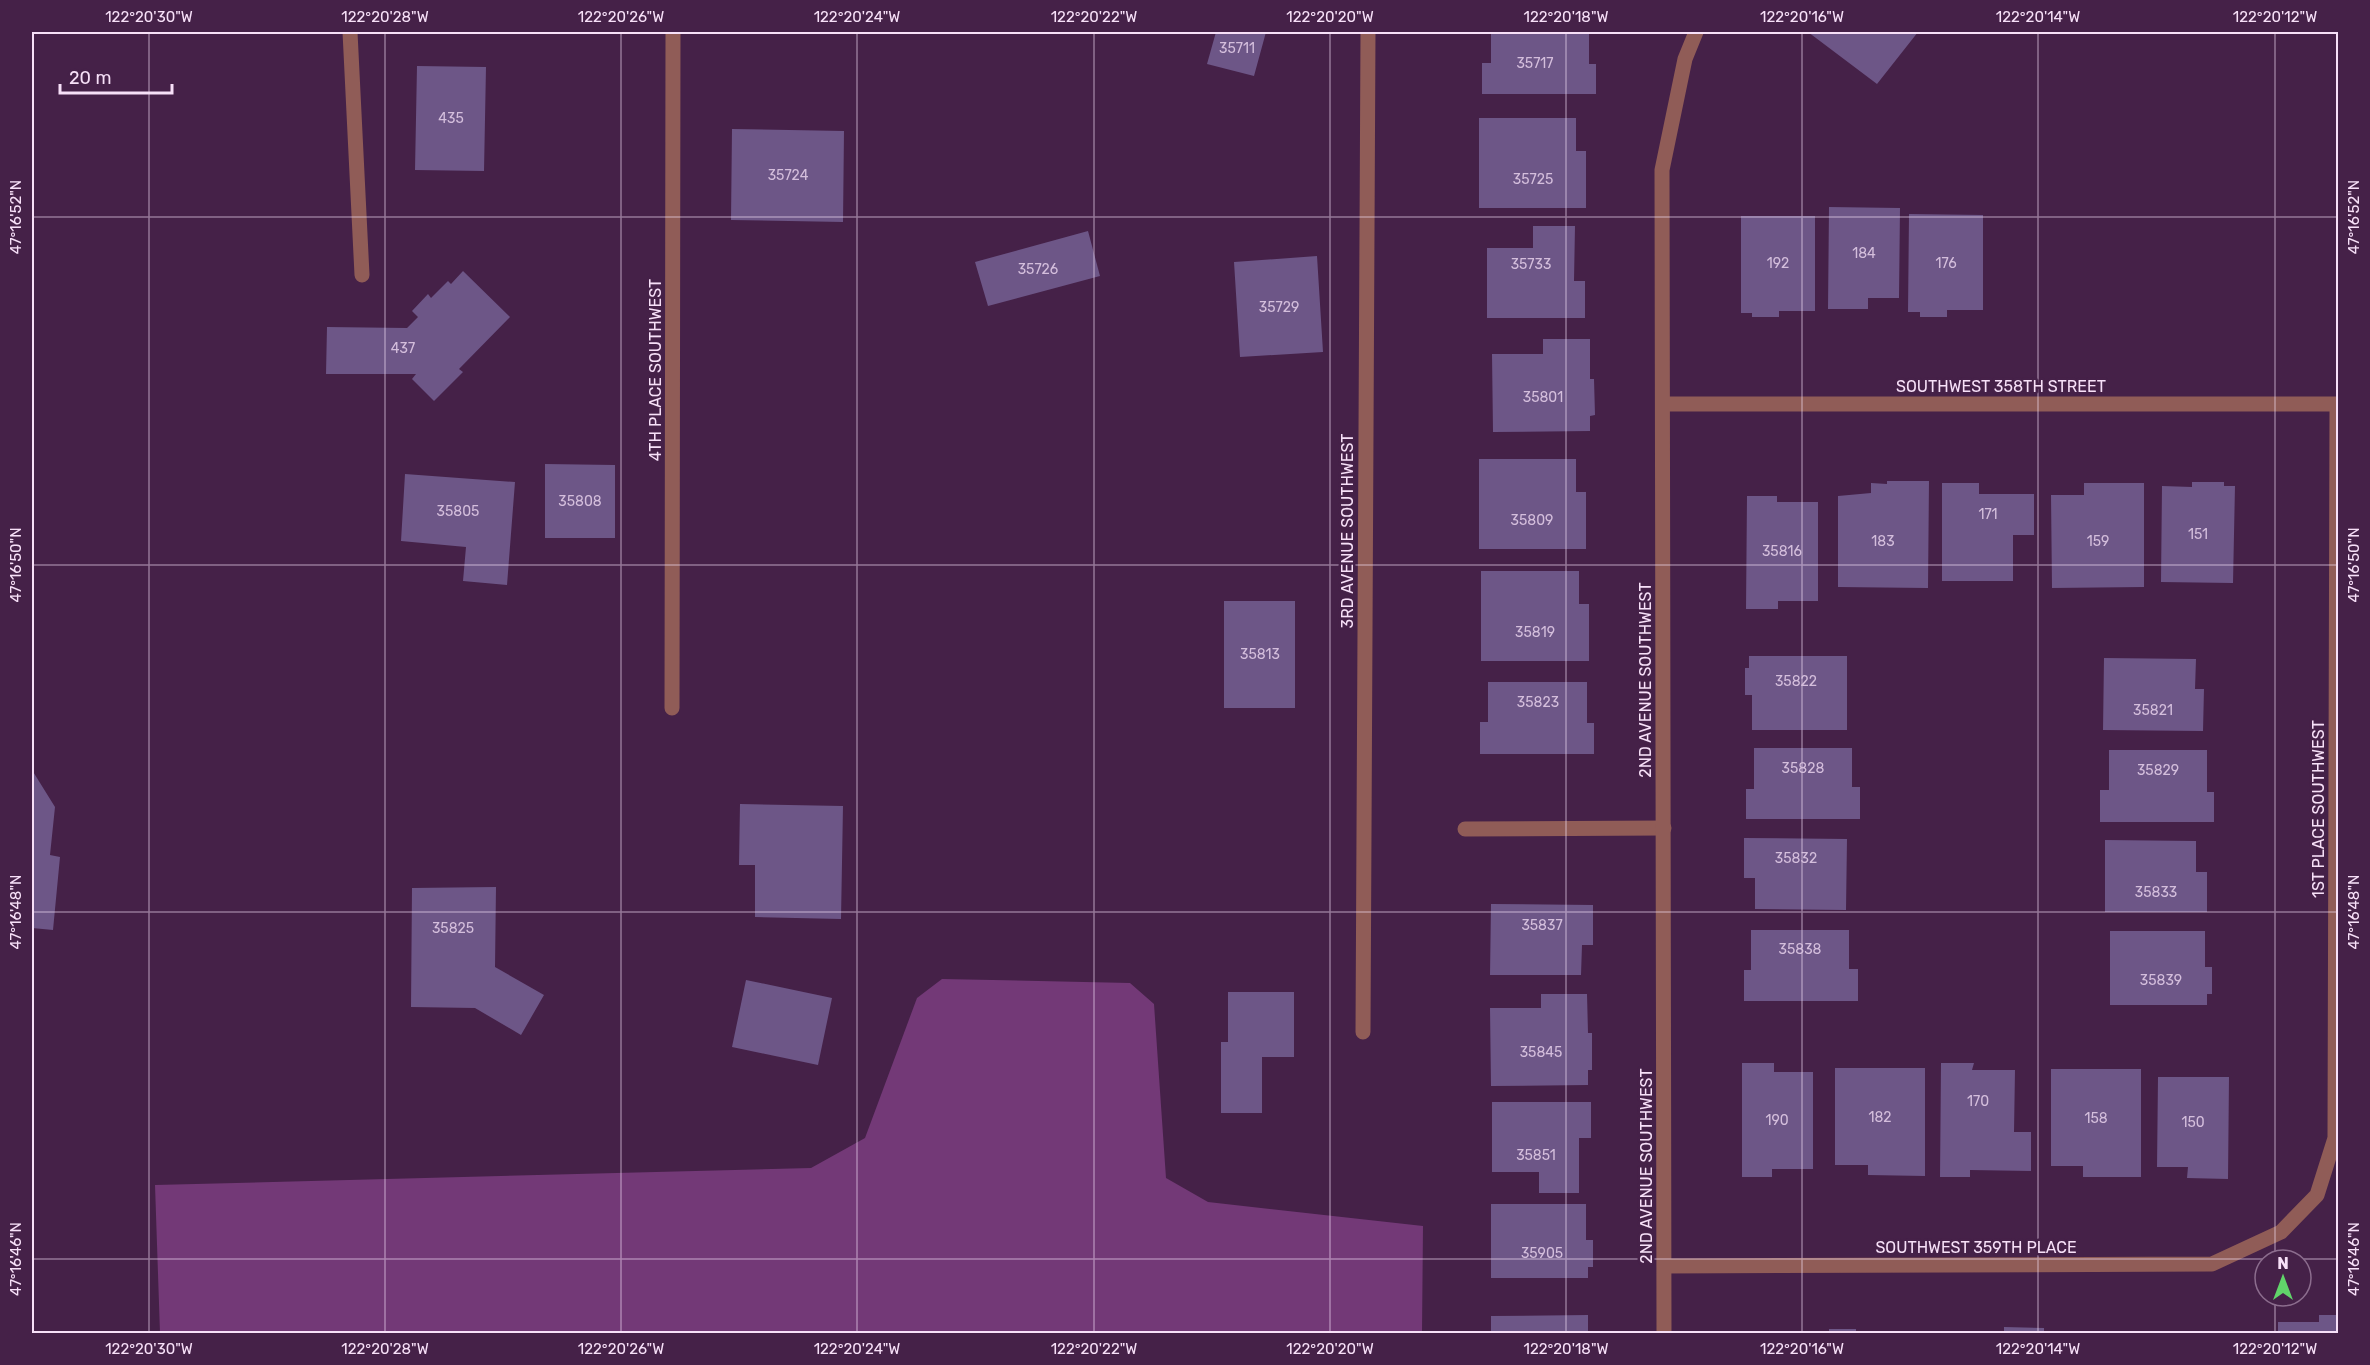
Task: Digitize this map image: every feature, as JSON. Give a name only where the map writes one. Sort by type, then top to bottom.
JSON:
[{"type":"street","points":[[350,32],[362,275]]},
{"type":"street","name":"4TH PLACE SOUTHWEST","points":[[672,708],[674,32]]},
{"type":"street","name":"3RD AVENUE SOUTHWEST","points":[[1363,1032],[1368,32]]},
{"type":"street","name":"2ND AVENUE SOUTHWEST","points":[[1664,1334],[1662,170],[1685,59],[1696,32]]},
{"type":"street","name":"SOUTHWEST 358TH STREET","points":[[1663,404],[2338,404]]},
{"type":"street","name":"1ST PLACE SOUTHWEST","points":[[2280,1232],[2317,1195],[2335,1138],[2338,404]]},
{"type":"street","points":[[1466,829],[1664,828]]},
{"type":"street","name":"SOUTHWEST 359TH PLACE","points":[[1664,1266],[2212,1264],[2280,1232]]},
{"type":"shaded area","points":[[942,979],[1130,983],[1154,1004],[1166,1178],[1208,1202],[1423,1226],[1422,1333],[160,1333],[155,1185],[811,1168],[865,1138],[917,998]]},
{"type":"building","points":[[1216,32],[1266,32],[1254,76],[1207,64]]},
{"type":"building","points":[[1491,32],[1589,32],[1589,64],[1596,64],[1596,94],[1482,94],[1482,63],[1491,63]]},
{"type":"building","points":[[1808,32],[1918,32],[1877,84]]},
{"type":"building","points":[[417,66],[486,67],[484,171],[415,170]]},
{"type":"building","points":[[1479,118],[1576,118],[1576,151],[1586,151],[1586,208],[1479,208]]},
{"type":"building","points":[[732,129],[844,131],[843,222],[731,220]]},
{"type":"building","points":[[1829,207],[1900,208],[1899,298],[1868,298],[1868,309],[1828,309]]},
{"type":"building","points":[[1909,214],[1983,215],[1983,310],[1947,310],[1947,317],[1920,317],[1920,312],[1908,312]]},
{"type":"building","points":[[1741,216],[1815,216],[1815,311],[1779,311],[1779,317],[1752,317],[1752,313],[1741,313]]},
{"type":"building","points":[[1533,226],[1575,226],[1574,281],[1585,281],[1585,318],[1487,318],[1487,248],[1533,248]]},
{"type":"building","points":[[1088,231],[1100,276],[988,306],[975,262]]},
{"type":"building","points":[[1317,256],[1323,352],[1240,357],[1234,262]]},
{"type":"building","points":[[463,271],[510,317],[459,369],[463,372],[434,401],[412,379],[416,374],[326,374],[327,327],[407,328],[418,317],[412,311],[428,294],[431,298],[448,281],[451,284]]},
{"type":"building","points":[[1543,339],[1590,339],[1590,379],[1594,379],[1595,415],[1590,416],[1590,431],[1493,432],[1492,354],[1543,354]]},
{"type":"building","points":[[1479,459],[1576,459],[1576,492],[1586,492],[1586,549],[1479,549]]},
{"type":"building","points":[[545,464],[615,465],[615,538],[545,538]]},
{"type":"building","points":[[405,474],[515,482],[507,585],[463,581],[466,547],[401,541]]},
{"type":"building","points":[[1887,481],[1929,481],[1928,588],[1838,587],[1838,496],[1871,493],[1871,483],[1887,484]]},
{"type":"building","points":[[2192,482],[2224,482],[2224,486],[2235,486],[2233,583],[2161,582],[2162,486],[2192,487]]},
{"type":"building","points":[[1942,483],[1979,483],[1979,494],[2034,494],[2034,535],[2013,535],[2013,581],[1942,581]]},
{"type":"building","points":[[2084,483],[2144,483],[2144,587],[2052,588],[2051,495],[2084,495]]},
{"type":"building","points":[[1747,496],[1777,496],[1777,502],[1818,502],[1818,601],[1778,601],[1778,609],[1746,609]]},
{"type":"building","points":[[1481,571],[1579,571],[1579,604],[1589,604],[1589,661],[1481,661]]},
{"type":"building","points":[[1224,601],[1295,601],[1295,708],[1224,708]]},
{"type":"building","points":[[1749,656],[1847,656],[1847,730],[1752,730],[1752,695],[1745,695],[1745,668],[1749,668]]},
{"type":"building","points":[[2104,658],[2196,659],[2195,689],[2204,689],[2203,731],[2103,730]]},
{"type":"building","points":[[1488,682],[1587,682],[1587,723],[1594,723],[1594,754],[1480,754],[1480,722],[1488,722]]},
{"type":"building","points":[[1754,748],[1852,748],[1852,787],[1860,787],[1860,819],[1746,819],[1746,789],[1754,789]]},
{"type":"building","points":[[2109,750],[2207,750],[2207,792],[2214,792],[2214,822],[2100,822],[2100,790],[2109,790]]},
{"type":"building","points":[[32,770],[55,807],[50,855],[60,857],[53,930],[32,928]]},
{"type":"building","points":[[740,804],[843,806],[841,919],[755,917],[755,865],[739,865]]},
{"type":"building","points":[[1744,838],[1847,839],[1846,910],[1755,909],[1755,878],[1744,878]]},
{"type":"building","points":[[2105,840],[2196,841],[2196,872],[2207,872],[2207,912],[2105,912]]},
{"type":"building","points":[[496,887],[495,967],[544,995],[521,1035],[475,1008],[411,1007],[412,888]]},
{"type":"building","points":[[1491,904],[1593,905],[1593,945],[1582,945],[1581,975],[1490,975]]},
{"type":"building","points":[[1751,930],[1849,930],[1849,969],[1858,969],[1858,1001],[1744,1001],[1744,970],[1751,970]]},
{"type":"building","points":[[2110,931],[2205,931],[2205,967],[2212,967],[2212,994],[2207,994],[2207,1005],[2110,1005]]},
{"type":"building","points":[[746,980],[832,998],[818,1065],[732,1047]]},
{"type":"building","points":[[1228,992],[1294,992],[1294,1057],[1262,1057],[1262,1113],[1221,1113],[1221,1042],[1228,1042]]},
{"type":"building","points":[[1541,994],[1587,994],[1588,1033],[1592,1033],[1592,1070],[1588,1070],[1588,1085],[1491,1086],[1490,1008],[1541,1008]]},
{"type":"building","points":[[1742,1063],[1774,1063],[1774,1072],[1813,1072],[1813,1169],[1772,1169],[1772,1177],[1742,1177]]},
{"type":"building","points":[[1941,1063],[1974,1063],[1972,1070],[2015,1070],[2014,1132],[2031,1132],[2031,1171],[1970,1170],[1970,1177],[1940,1177]]},
{"type":"building","points":[[1835,1068],[1925,1068],[1925,1176],[1868,1175],[1868,1165],[1835,1165]]},
{"type":"building","points":[[2051,1069],[2141,1069],[2141,1177],[2083,1177],[2083,1166],[2051,1166]]},
{"type":"building","points":[[2158,1077],[2229,1077],[2228,1179],[2187,1178],[2188,1167],[2157,1167]]},
{"type":"building","points":[[1492,1102],[1591,1102],[1591,1138],[1579,1138],[1579,1193],[1539,1193],[1539,1172],[1492,1172]]},
{"type":"building","points":[[1491,1204],[1586,1204],[1586,1240],[1593,1240],[1593,1267],[1588,1267],[1588,1278],[1491,1278]]},
{"type":"building","points":[[1588,1315],[1588,1331],[1593,1331],[1593,1334],[1491,1334],[1491,1316]]},
{"type":"building","points":[[2319,1315],[2338,1315],[2338,1334],[2278,1334],[2278,1322],[2319,1322]]},
{"type":"building","points":[[2004,1327],[2044,1328],[2044,1334],[2004,1334]]},
{"type":"building","points":[[1829,1329],[1856,1329],[1856,1334],[1829,1334]]},
{"type":"building","points":[[1727,1331],[1767,1331],[1766,1334],[1727,1334]]},
{"type":"building","points":[[1908,1331],[1938,1331],[1938,1334],[1908,1334]]},
{"type":"building","points":[[2096,1331],[2126,1331],[2126,1334],[2096,1334]]}]
